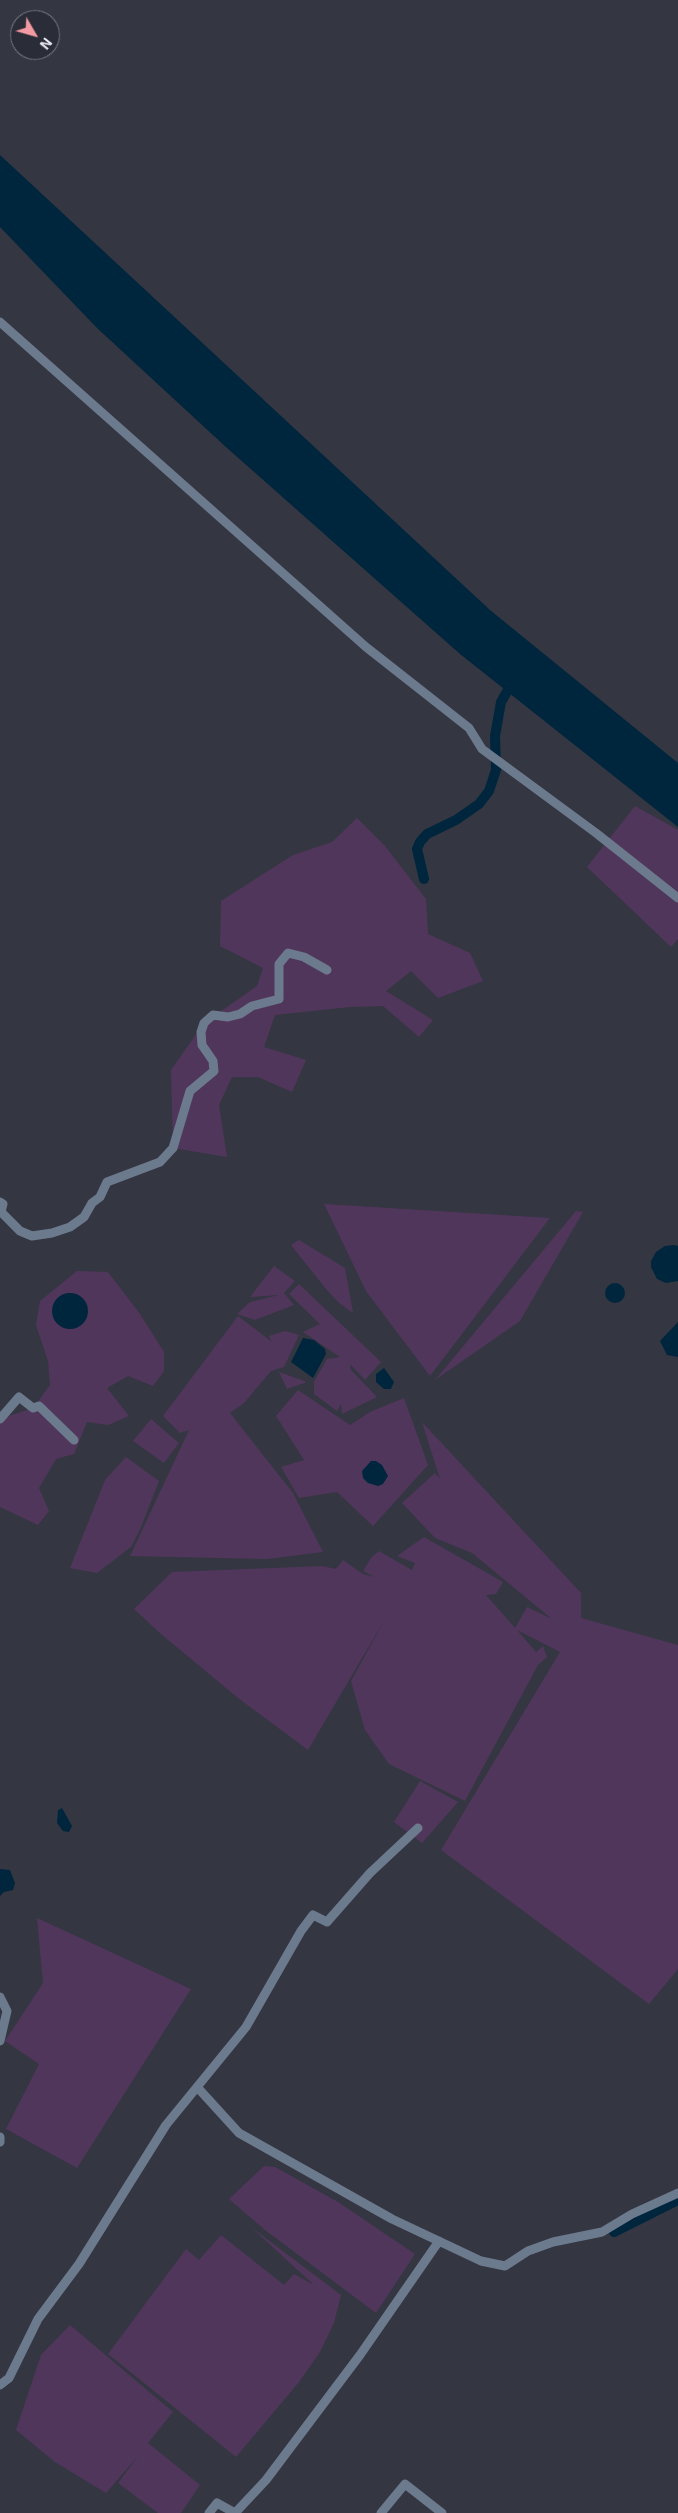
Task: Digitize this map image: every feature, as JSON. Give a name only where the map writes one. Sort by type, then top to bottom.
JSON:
[{"type":"street","points":[[0,322],[366,647],[469,728],[482,749],[678,898]]},
{"type":"street","points":[[0,1209],[20,1230],[32,1236],[52,1233],[70,1226],[84,1217],[92,1203],[100,1197],[107,1182],[160,1162],[173,1148],[190,1091],[214,1070],[213,1061],[202,1045],[201,1032],[204,1023],[213,1015],[228,1017],[240,1014],[252,1006],[280,998],[279,964],[288,953],[304,957],[327,970]]},
{"type":"street","points":[[0,1419],[19,1397],[33,1408],[39,1406],[46,1416],[74,1440]]},
{"type":"street","points":[[0,2385],[8,2378],[38,2319],[79,2264],[166,2125],[246,2027],[301,1930],[313,1916],[326,1922],[370,1872],[418,1828]]},
{"type":"street","points":[[0,1997],[7,2010],[0,2041]]},
{"type":"street","points":[[198,2088],[239,2133],[392,2219],[481,2261],[505,2266],[528,2251],[553,2242],[602,2232],[632,2214],[678,2193]]},
{"type":"street","points":[[0,2137],[0,2142]]},
{"type":"street","points":[[209,2513],[217,2503],[235,2513],[266,2480],[360,2354],[439,2241]]},
{"type":"street","points":[[382,2513],[405,2484],[442,2513]]},
{"type":"shaded area","points":[[635,806],[678,830],[678,939],[671,947],[587,867]]},
{"type":"shaded area","points":[[357,818],[385,846],[426,899],[428,934],[470,953],[483,981],[438,998],[411,971],[386,991],[433,1020],[419,1037],[383,1006],[350,1007],[275,1015],[264,1047],[306,1060],[292,1092],[258,1077],[232,1077],[219,1105],[227,1157],[173,1148],[171,1070],[204,1023],[257,986],[263,968],[220,946],[221,901],[293,855],[332,842]]},
{"type":"shaded area","points":[[324,1204],[550,1218],[430,1376],[366,1291]]},
{"type":"shaded area","points":[[576,1211],[583,1212],[520,1321],[435,1380]]},
{"type":"shaded area","points":[[299,1240],[345,1268],[353,1313],[339,1303],[326,1289],[291,1245]]},
{"type":"shaded area","points":[[274,1266],[295,1281],[284,1293],[294,1305],[255,1320],[237,1314],[250,1302],[279,1295],[250,1297]]},
{"type":"shaded area","points":[[77,1271],[108,1272],[140,1314],[164,1352],[164,1371],[153,1386],[128,1376],[107,1388],[129,1416],[108,1425],[87,1422],[74,1454],[56,1459],[39,1488],[49,1511],[38,1525],[0,1507],[0,1419],[33,1408],[50,1385],[48,1361],[36,1325],[40,1301]]},
{"type":"shaded area","points":[[299,1284],[381,1362],[365,1380],[350,1364],[351,1370],[377,1397],[342,1414],[341,1404],[337,1411],[314,1394],[314,1382],[327,1359],[340,1357],[303,1332],[320,1324],[289,1294]]},
{"type":"shaded area","points":[[238,1316],[272,1342],[269,1336],[285,1331],[299,1335],[284,1367],[271,1371],[244,1403],[230,1413],[293,1493],[323,1552],[267,1559],[130,1556],[189,1430],[180,1433],[163,1416]]},
{"type":"shaded area","points":[[279,1372],[307,1382],[287,1389]]},
{"type":"shaded area","points":[[298,1390],[350,1425],[370,1412],[404,1398],[428,1465],[373,1526],[337,1492],[299,1498],[281,1467],[304,1460],[276,1416]]},
{"type":"shaded area","points":[[151,1419],[179,1443],[164,1463],[133,1441]]},
{"type":"shaded area","points":[[422,1422],[581,1593],[581,1618],[678,1645],[678,1969],[649,2004],[441,1850],[560,1652],[517,1630],[536,1652],[543,1646],[547,1657],[538,1665],[465,1801],[389,1764],[365,1730],[351,1681],[385,1619],[308,1750],[238,1698],[134,1609],[172,1572],[322,1566],[336,1569],[343,1560],[363,1574],[375,1577],[363,1571],[371,1558],[379,1551],[412,1570],[415,1563],[397,1556],[424,1537],[503,1582],[496,1594],[486,1595],[515,1628],[527,1607],[552,1619],[472,1553],[435,1538],[402,1503],[435,1473],[440,1479]]},
{"type":"shaded area","points":[[126,1457],[159,1481],[140,1530],[131,1547],[97,1573],[70,1568],[105,1480]]},
{"type":"shaded area","points":[[420,1781],[458,1802],[422,1843],[394,1822]]},
{"type":"shaded area","points":[[37,1918],[191,1989],[77,2168],[6,2129],[39,2064],[5,2041],[43,1983]]},
{"type":"shaded area","points":[[264,2166],[275,2167],[338,2202],[415,2254],[376,2313],[265,2230],[229,2199]]},
{"type":"shaded area","points":[[251,2227],[341,2295],[334,2323],[320,2352],[299,2382],[236,2457],[108,2354],[186,2249],[199,2260],[221,2235],[284,2285],[294,2274],[314,2285]]},
{"type":"shaded area","points":[[70,2325],[173,2412],[148,2443],[200,2485],[181,2513],[158,2513],[118,2483],[139,2455],[106,2493],[55,2462],[16,2430],[41,2355]]},
{"type":"water","points":[[0,155],[490,610],[678,763],[678,827],[460,654],[227,448],[97,328],[0,227]]},
{"type":"water","points":[[665,1246],[678,1246],[678,1281],[666,1283],[657,1279],[651,1267],[651,1261],[656,1252]]},
{"type":"water","points":[[611,1283],[619,1283],[625,1289],[625,1297],[619,1303],[611,1303],[605,1297],[605,1289]]},
{"type":"water","points":[[70,1293],[77,1294],[83,1298],[87,1304],[87,1318],[83,1324],[77,1328],[70,1329],[63,1328],[57,1324],[53,1318],[52,1311],[53,1304],[57,1298],[63,1294]]},
{"type":"water","points":[[678,1322],[678,1357],[667,1355],[660,1341]]},
{"type":"water","points":[[303,1338],[314,1340],[325,1349],[326,1354],[313,1378],[291,1362]]},
{"type":"water","points":[[384,1368],[394,1382],[391,1389],[384,1389],[376,1382],[376,1374]]},
{"type":"water","points":[[371,1461],[376,1461],[382,1465],[388,1476],[383,1484],[378,1486],[368,1483],[363,1478],[362,1471]]},
{"type":"water","points":[[62,1808],[72,1826],[69,1832],[63,1831],[57,1823],[58,1810]]},
{"type":"water","points":[[0,1869],[10,1870],[15,1883],[13,1890],[4,1892],[0,1896]]},
{"type":"waterway","points":[[424,879],[417,849],[420,842],[427,834],[456,820],[479,804],[489,791],[496,770],[495,736],[501,702],[513,681]]},
{"type":"waterway","points":[[614,2232],[678,2200]]}]
